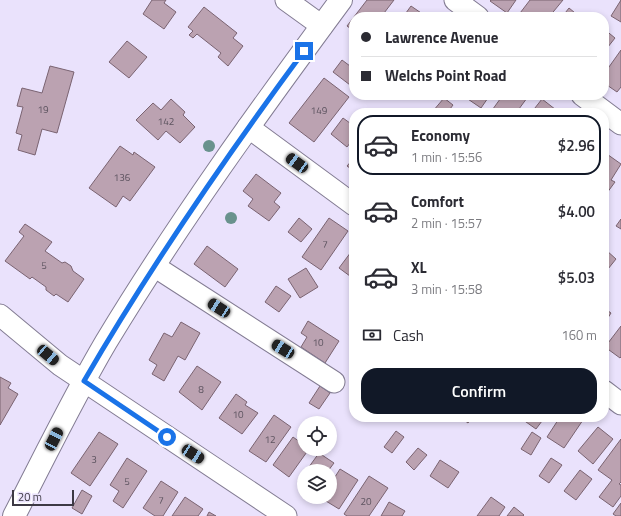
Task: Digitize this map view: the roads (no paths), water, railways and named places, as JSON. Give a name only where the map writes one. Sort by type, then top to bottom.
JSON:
[{"type":"main road","points":[[14,516],[84,381],[154,266],[248,127],[341,0]]},
{"type":"street","points":[[286,0],[322,26]]},
{"type":"street","points":[[455,0],[471,12]]},
{"type":"street","points":[[589,100],[599,108]]},
{"type":"street","points":[[609,115],[621,124]]},
{"type":"street","points":[[248,127],[349,201]]},
{"type":"street","points":[[154,266],[334,382]]},
{"type":"street","points":[[0,315],[60,365],[286,516]]},
{"type":"street","points":[[609,396],[621,404]]}]
